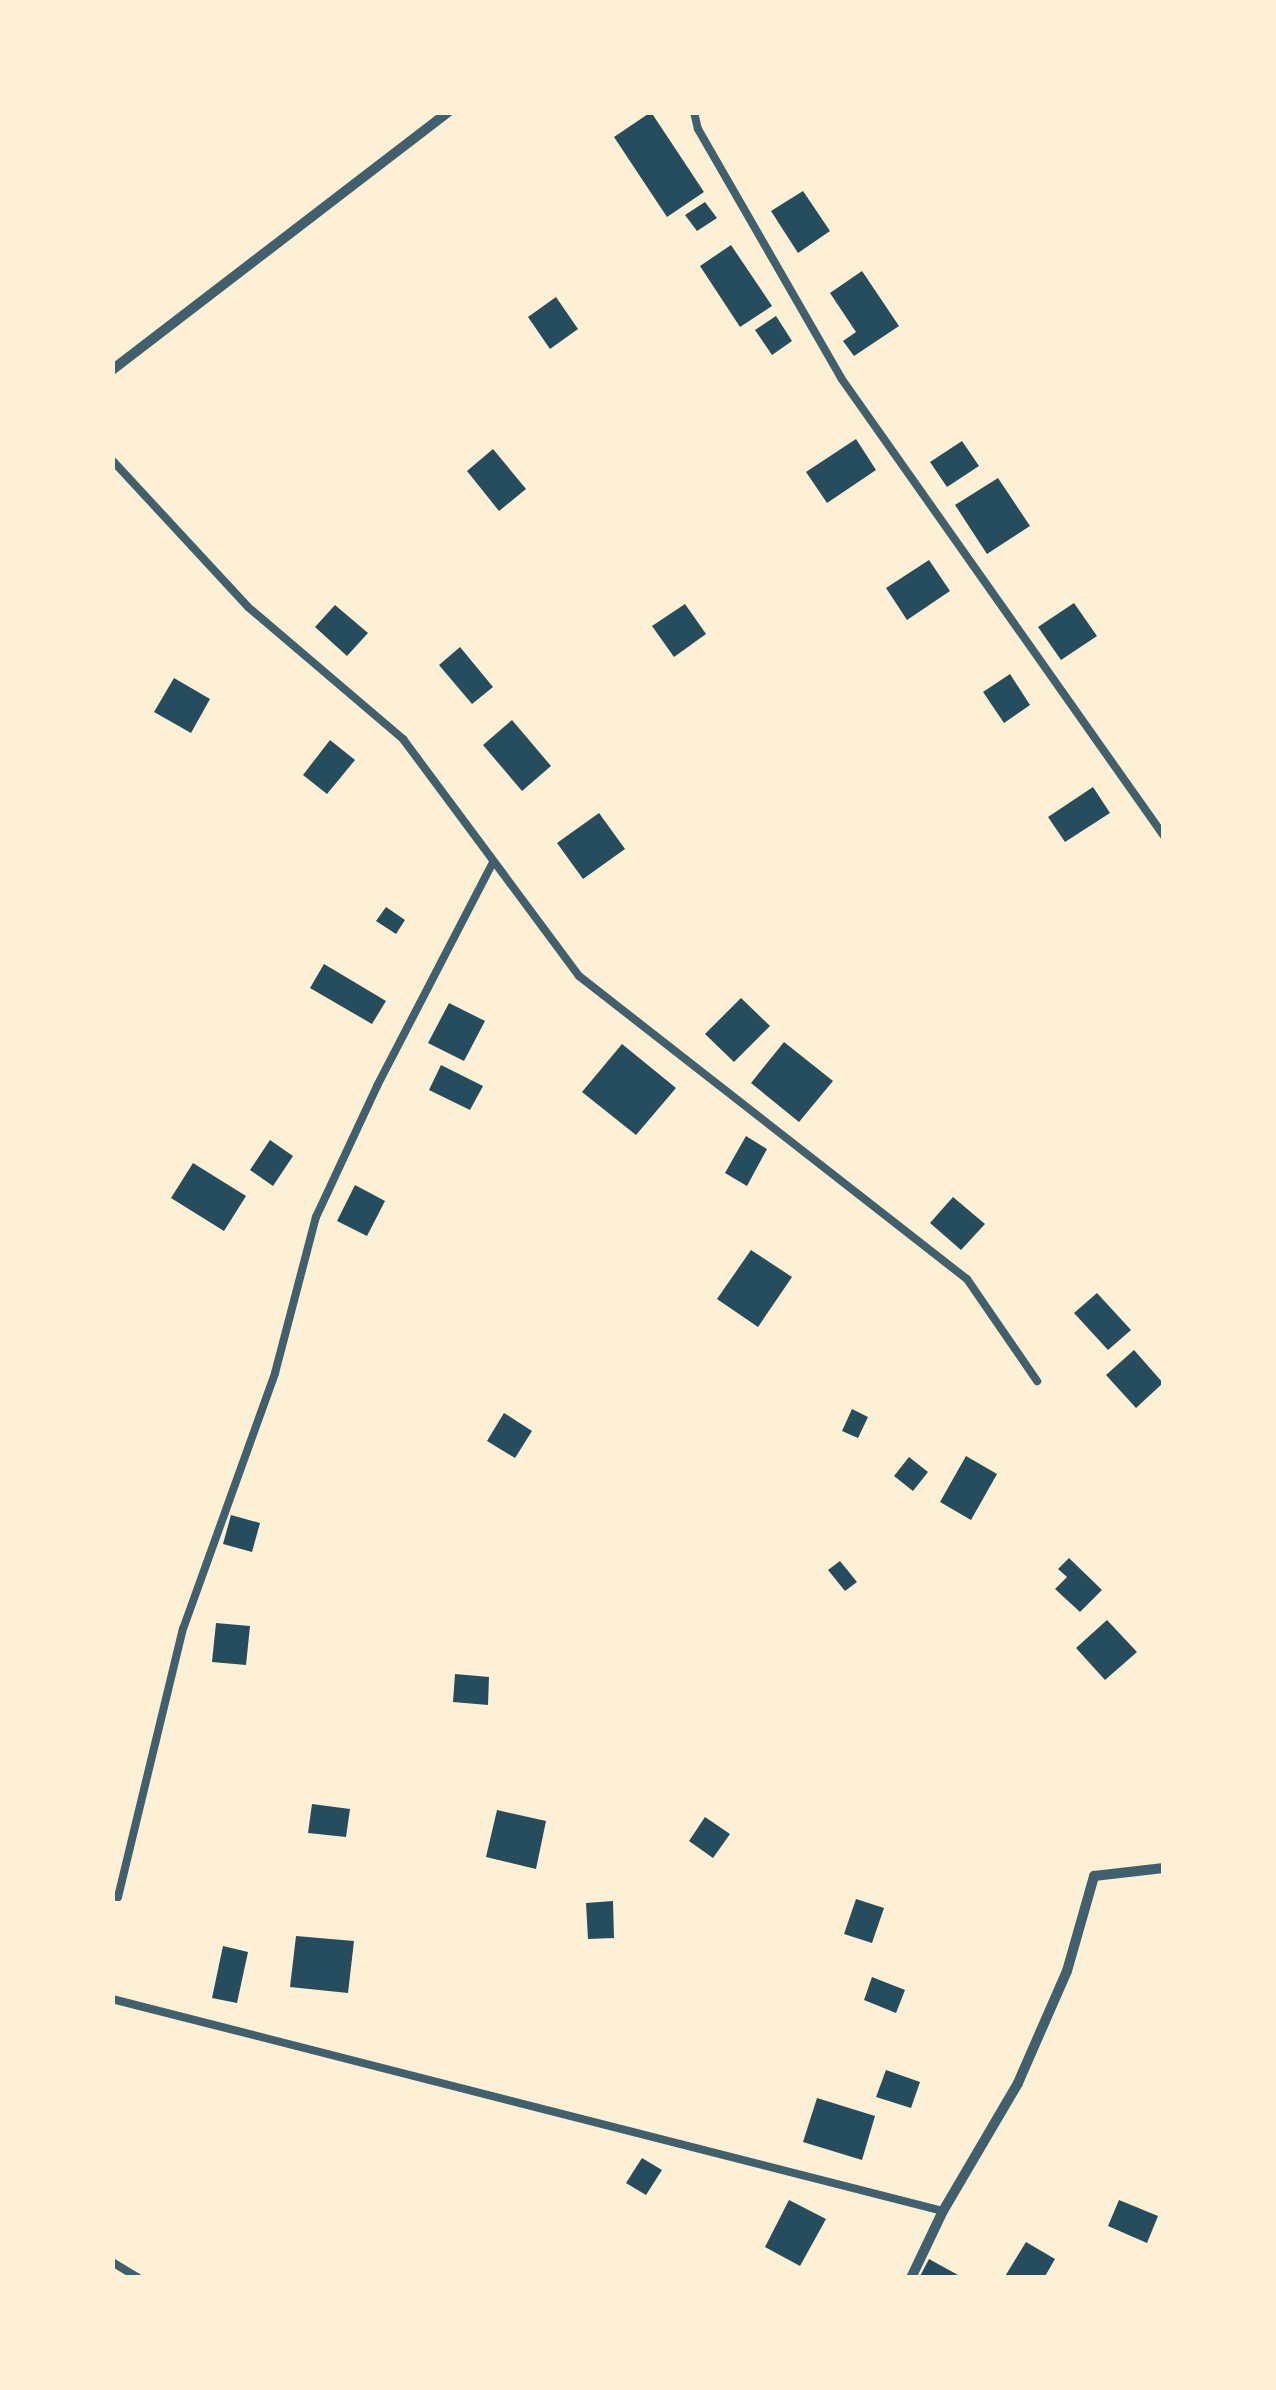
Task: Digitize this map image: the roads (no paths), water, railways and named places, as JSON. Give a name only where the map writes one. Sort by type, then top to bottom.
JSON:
[{"type":"street","points":[[112,370],[448,112]]},
{"type":"street","points":[[911,2278],[943,2211],[1018,2083],[1067,1971],[1094,1876],[1164,1868]]},
{"type":"lane","points":[[694,112],[698,129],[841,378],[1164,836]]},
{"type":"lane","points":[[112,460],[248,608],[404,739],[579,976],[967,1279],[1037,1381]]},
{"type":"lane","points":[[112,1896],[118,1897],[182,1629],[276,1373],[316,1216],[377,1086],[493,862]]},
{"type":"lane","points":[[112,2000],[943,2211]]},
{"type":"lane","points":[[112,2262],[139,2278]]}]
